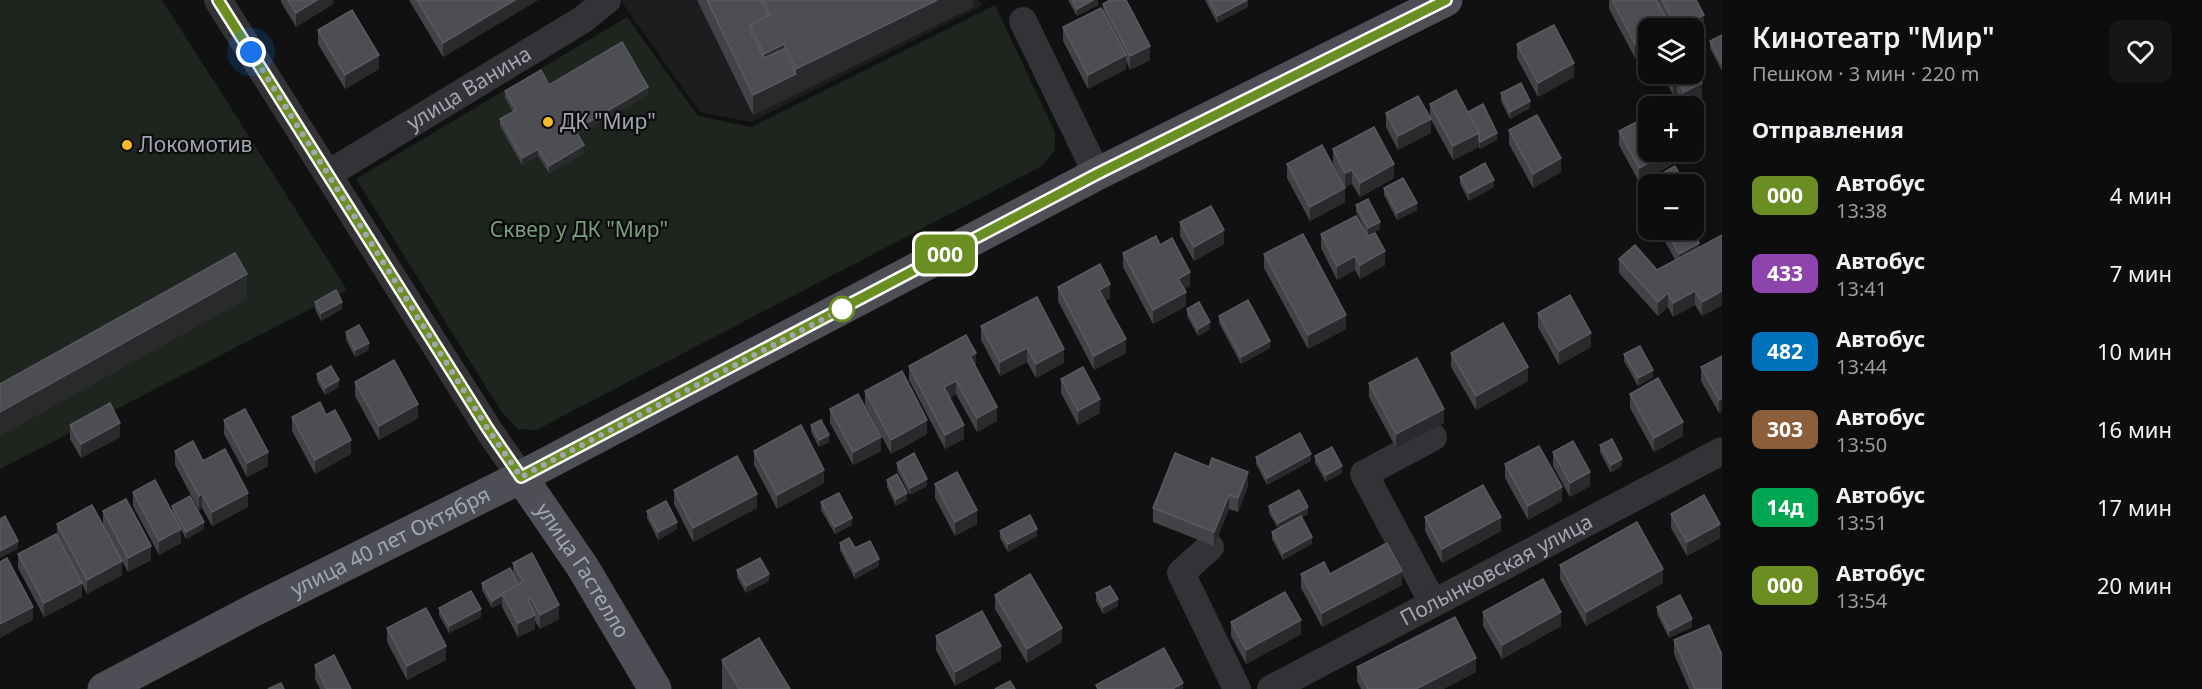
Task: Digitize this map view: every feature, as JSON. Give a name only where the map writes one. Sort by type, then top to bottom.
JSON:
[{"type":"main road","name":"улица 40 лет Октября","points":[[104,689],[252,611],[521,477],[1097,174],[1446,0]]},
{"type":"main road","name":"улица Гастелло","points":[[521,477],[582,566],[655,689]]},
{"type":"street","name":"улица Гастелло","points":[[218,0],[488,429],[521,477]]},
{"type":"street","name":"улица Ванина","points":[[328,174],[582,20],[607,0]]},
{"type":"street","points":[[1023,21],[1097,174]]},
{"type":"street","points":[[1433,436],[1364,474],[1433,603]]},
{"type":"street","name":"Полынковская улица","points":[[1271,689],[1722,451]]},
{"type":"street","points":[[1210,547],[1181,573],[1237,689]]},
{"type":"shaded area","points":[[979,0],[982,6],[751,122],[700,112],[621,1]]},
{"type":"green space","name":"Локомотив","points":[[0,0],[162,0],[347,290],[0,469]]},
{"type":"green space","name":"Сквер у ДК \"Мир\"","points":[[995,5],[1055,132],[1055,150],[1042,166],[536,430],[518,429],[501,411],[356,179],[627,17],[698,116],[751,127]]},
{"type":"building","points":[[288,0],[317,0],[296,13]]},
{"type":"building","points":[[417,0],[515,0],[443,43]]},
{"type":"building","points":[[707,0],[761,0],[768,16],[750,25],[750,30],[764,58],[784,49],[796,74],[753,95]]},
{"type":"building","points":[[763,0],[937,0],[796,69],[784,44],[764,54],[750,25],[770,15]]},
{"type":"building","points":[[1072,0],[1093,0],[1077,9]]},
{"type":"building","points":[[1110,0],[1126,0],[1150,46],[1130,56],[1103,4]]},
{"type":"building","points":[[1209,0],[1247,0],[1217,16]]},
{"type":"building","points":[[1612,0],[1656,0],[1666,18],[1638,18],[1638,42],[1635,44]]},
{"type":"building","points":[[1662,0],[1696,0],[1704,15],[1698,18],[1672,18]]},
{"type":"building","points":[[1101,8],[1126,55],[1088,75],[1063,27]]},
{"type":"building","points":[[352,10],[379,55],[345,75],[318,30]]},
{"type":"building","points":[[1554,25],[1574,63],[1538,83],[1517,44]]},
{"type":"building","points":[[1722,35],[1722,64],[1710,41]]},
{"type":"building","points":[[622,42],[648,87],[575,130],[584,145],[549,166],[538,149],[522,158],[500,119],[516,110],[505,91],[541,70],[549,85]]},
{"type":"building","points":[[1521,83],[1530,101],[1510,112],[1501,93]]},
{"type":"building","points":[[1680,84],[1700,84],[1684,92]]},
{"type":"building","points":[[1456,90],[1479,133],[1453,146],[1430,104]]},
{"type":"building","points":[[1418,96],[1431,119],[1398,136],[1386,113]]},
{"type":"building","points":[[1483,104],[1497,133],[1480,142],[1479,133],[1468,112]]},
{"type":"building","points":[[1537,115],[1561,158],[1533,174],[1509,130]]},
{"type":"building","points":[[1638,121],[1638,162],[1651,162],[1639,168],[1619,131]]},
{"type":"building","points":[[1374,127],[1394,164],[1360,183],[1352,170],[1345,173],[1333,149]]},
{"type":"building","points":[[1322,145],[1345,188],[1310,207],[1287,164]]},
{"type":"building","points":[[1485,163],[1494,180],[1469,193],[1460,177]]},
{"type":"building","points":[[1675,166],[1680,174],[1661,174]]},
{"type":"building","points":[[1403,178],[1417,203],[1397,213],[1384,188]]},
{"type":"building","points":[[1368,199],[1380,222],[1368,228],[1356,205]]},
{"type":"building","points":[[1211,206],[1224,230],[1194,247],[1180,222]]},
{"type":"building","points":[[1356,216],[1368,236],[1375,233],[1385,251],[1360,265],[1355,256],[1337,266],[1321,234]]},
{"type":"building","points":[[1303,234],[1346,315],[1308,335],[1264,254]]},
{"type":"building","points":[[1722,235],[1722,291],[1702,302],[1695,291],[1673,303],[1668,293],[1658,302],[1619,259],[1635,245],[1657,270]]},
{"type":"building","points":[[1156,236],[1160,245],[1172,238],[1190,272],[1178,279],[1186,292],[1153,310],[1123,253]]},
{"type":"building","points":[[1671,240],[1697,240],[1699,243],[1679,254]]},
{"type":"building","points":[[235,253],[247,274],[0,412],[0,384]]},
{"type":"building","points":[[1100,264],[1110,284],[1099,290],[1126,339],[1094,356],[1058,287]]},
{"type":"building","points":[[336,290],[342,302],[321,313],[315,302]]},
{"type":"building","points":[[1570,295],[1591,333],[1559,351],[1538,313]]},
{"type":"building","points":[[1037,297],[1064,349],[1036,364],[1027,348],[1000,362],[981,326]]},
{"type":"building","points":[[1248,300],[1270,341],[1241,357],[1219,316]]},
{"type":"building","points":[[1199,302],[1210,322],[1198,329],[1187,309]]},
{"type":"building","points":[[1503,323],[1528,367],[1476,396],[1451,353]]},
{"type":"building","points":[[359,325],[369,343],[355,350],[346,332]]},
{"type":"building","points":[[966,335],[976,353],[970,356],[997,407],[977,418],[956,381],[944,387],[964,425],[945,435],[909,366]]},
{"type":"building","points":[[1640,346],[1653,370],[1638,378],[1624,354]]},
{"type":"building","points":[[1722,356],[1722,398],[1719,400],[1701,367]]},
{"type":"building","points":[[1417,358],[1444,409],[1396,434],[1369,383]]},
{"type":"building","points":[[394,360],[418,404],[379,426],[355,382]]},
{"type":"building","points":[[331,366],[339,380],[325,388],[317,374]]},
{"type":"building","points":[[1083,367],[1100,399],[1078,411],[1061,379]]},
{"type":"building","points":[[902,371],[927,420],[891,440],[865,391]]},
{"type":"building","points":[[1658,378],[1683,422],[1654,438],[1630,394]]},
{"type":"building","points":[[858,394],[881,437],[853,452],[830,409]]},
{"type":"building","points":[[320,402],[326,415],[335,410],[351,440],[315,460],[292,417]]},
{"type":"building","points":[[110,403],[120,423],[81,444],[70,425]]},
{"type":"building","points":[[245,409],[268,452],[247,463],[224,420]]},
{"type":"building","points":[[821,420],[829,435],[819,440],[811,425]]},
{"type":"building","points":[[801,425],[824,470],[777,495],[754,451]]},
{"type":"building","points":[[1300,433],[1311,454],[1267,478],[1256,457]]},
{"type":"building","points":[[1612,439],[1622,459],[1611,465],[1600,445]]},
{"type":"building","points":[[193,441],[203,461],[225,449],[248,493],[212,512],[202,494],[199,496],[175,451]]},
{"type":"building","points":[[1573,441],[1590,472],[1570,483],[1553,452]]},
{"type":"building","points":[[1539,446],[1562,487],[1528,506],[1505,464]]},
{"type":"building","points":[[1332,447],[1342,466],[1326,475],[1315,456]]},
{"type":"building","points":[[914,453],[927,479],[910,488],[897,463]]},
{"type":"building","points":[[1175,453],[1209,467],[1212,458],[1248,472],[1238,498],[1229,495],[1214,532],[1153,508]]},
{"type":"building","points":[[737,456],[757,494],[693,528],[674,490]]},
{"type":"building","points":[[957,472],[977,510],[955,522],[935,484]]},
{"type":"building","points":[[897,474],[907,493],[896,499],[887,480]]},
{"type":"building","points":[[155,480],[181,529],[159,541],[133,492]]},
{"type":"building","points":[[1483,485],[1501,517],[1442,549],[1425,517]]},
{"type":"building","points":[[1299,490],[1308,507],[1278,523],[1269,506]]},
{"type":"building","points":[[839,493],[852,518],[835,527],[821,502]]},
{"type":"building","points":[[1704,495],[1720,524],[1687,542],[1671,514]]},
{"type":"building","points":[[190,496],[204,522],[186,532],[172,506]]},
{"type":"building","points":[[126,499],[151,546],[128,558],[103,511]]},
{"type":"building","points":[[666,501],[677,522],[658,532],[647,511]]},
{"type":"building","points":[[92,505],[122,561],[87,580],[57,524]]},
{"type":"building","points":[[1030,515],[1037,529],[1008,544],[1000,531]]},
{"type":"building","points":[[5,516],[18,541],[0,551],[0,519]]},
{"type":"building","points":[[1301,516],[1312,537],[1283,553],[1272,532]]},
{"type":"building","points":[[1637,522],[1663,569],[1586,612],[1560,565]]},
{"type":"building","points":[[56,534],[82,583],[44,603],[18,554]]},
{"type":"building","points":[[849,538],[855,548],[870,541],[879,559],[855,572],[840,543]]},
{"type":"building","points":[[1387,543],[1402,571],[1322,613],[1301,574],[1324,562],[1330,574]]},
{"type":"building","points":[[532,553],[559,605],[540,615],[531,598],[528,600],[535,615],[518,623],[502,593],[523,582],[513,563]]},
{"type":"building","points":[[7,558],[33,607],[0,624],[0,562]]},
{"type":"building","points":[[760,558],[769,574],[746,586],[737,570]]},
{"type":"building","points":[[510,568],[518,585],[492,601],[482,583]]},
{"type":"building","points":[[1030,574],[1062,628],[1027,649],[995,595]]},
{"type":"building","points":[[1543,579],[1561,612],[1502,645],[1483,612]]},
{"type":"building","points":[[1110,586],[1118,599],[1103,607],[1096,593]]},
{"type":"building","points":[[471,591],[481,609],[449,626],[439,608]]},
{"type":"building","points":[[1285,592],[1301,620],[1246,650],[1231,622]]},
{"type":"building","points":[[1680,595],[1692,619],[1669,631],[1657,607]]},
{"type":"building","points":[[426,608],[446,646],[407,666],[387,628]]},
{"type":"building","points":[[982,611],[1001,646],[955,672],[936,636]]},
{"type":"building","points":[[1455,617],[1476,658],[1416,689],[1368,689],[1357,667]]},
{"type":"building","points":[[1709,625],[1722,655],[1722,689],[1695,689],[1674,640]]},
{"type":"building","points":[[759,638],[790,689],[739,689],[722,660]]},
{"type":"building","points":[[1164,648],[1183,683],[1172,689],[1098,689],[1096,685]]},
{"type":"building","points":[[334,655],[351,689],[327,689],[315,665]]},
{"type":"building","points":[[1010,681],[1015,689],[995,689]]},
{"type":"building","points":[[281,683],[284,689],[268,689]]},
{"type":"bus line","name":"000","points":[[218,0],[488,429],[521,477],[1097,174],[1446,0]]},
{"type":"place","name":"ДК \"Мир\"","points":[[548,122]]},
{"type":"place","name":"Локомотив","points":[[127,145]]},
{"type":"route","points":[[251,52],[488,429],[521,477],[848,306],[842,309]]}]
